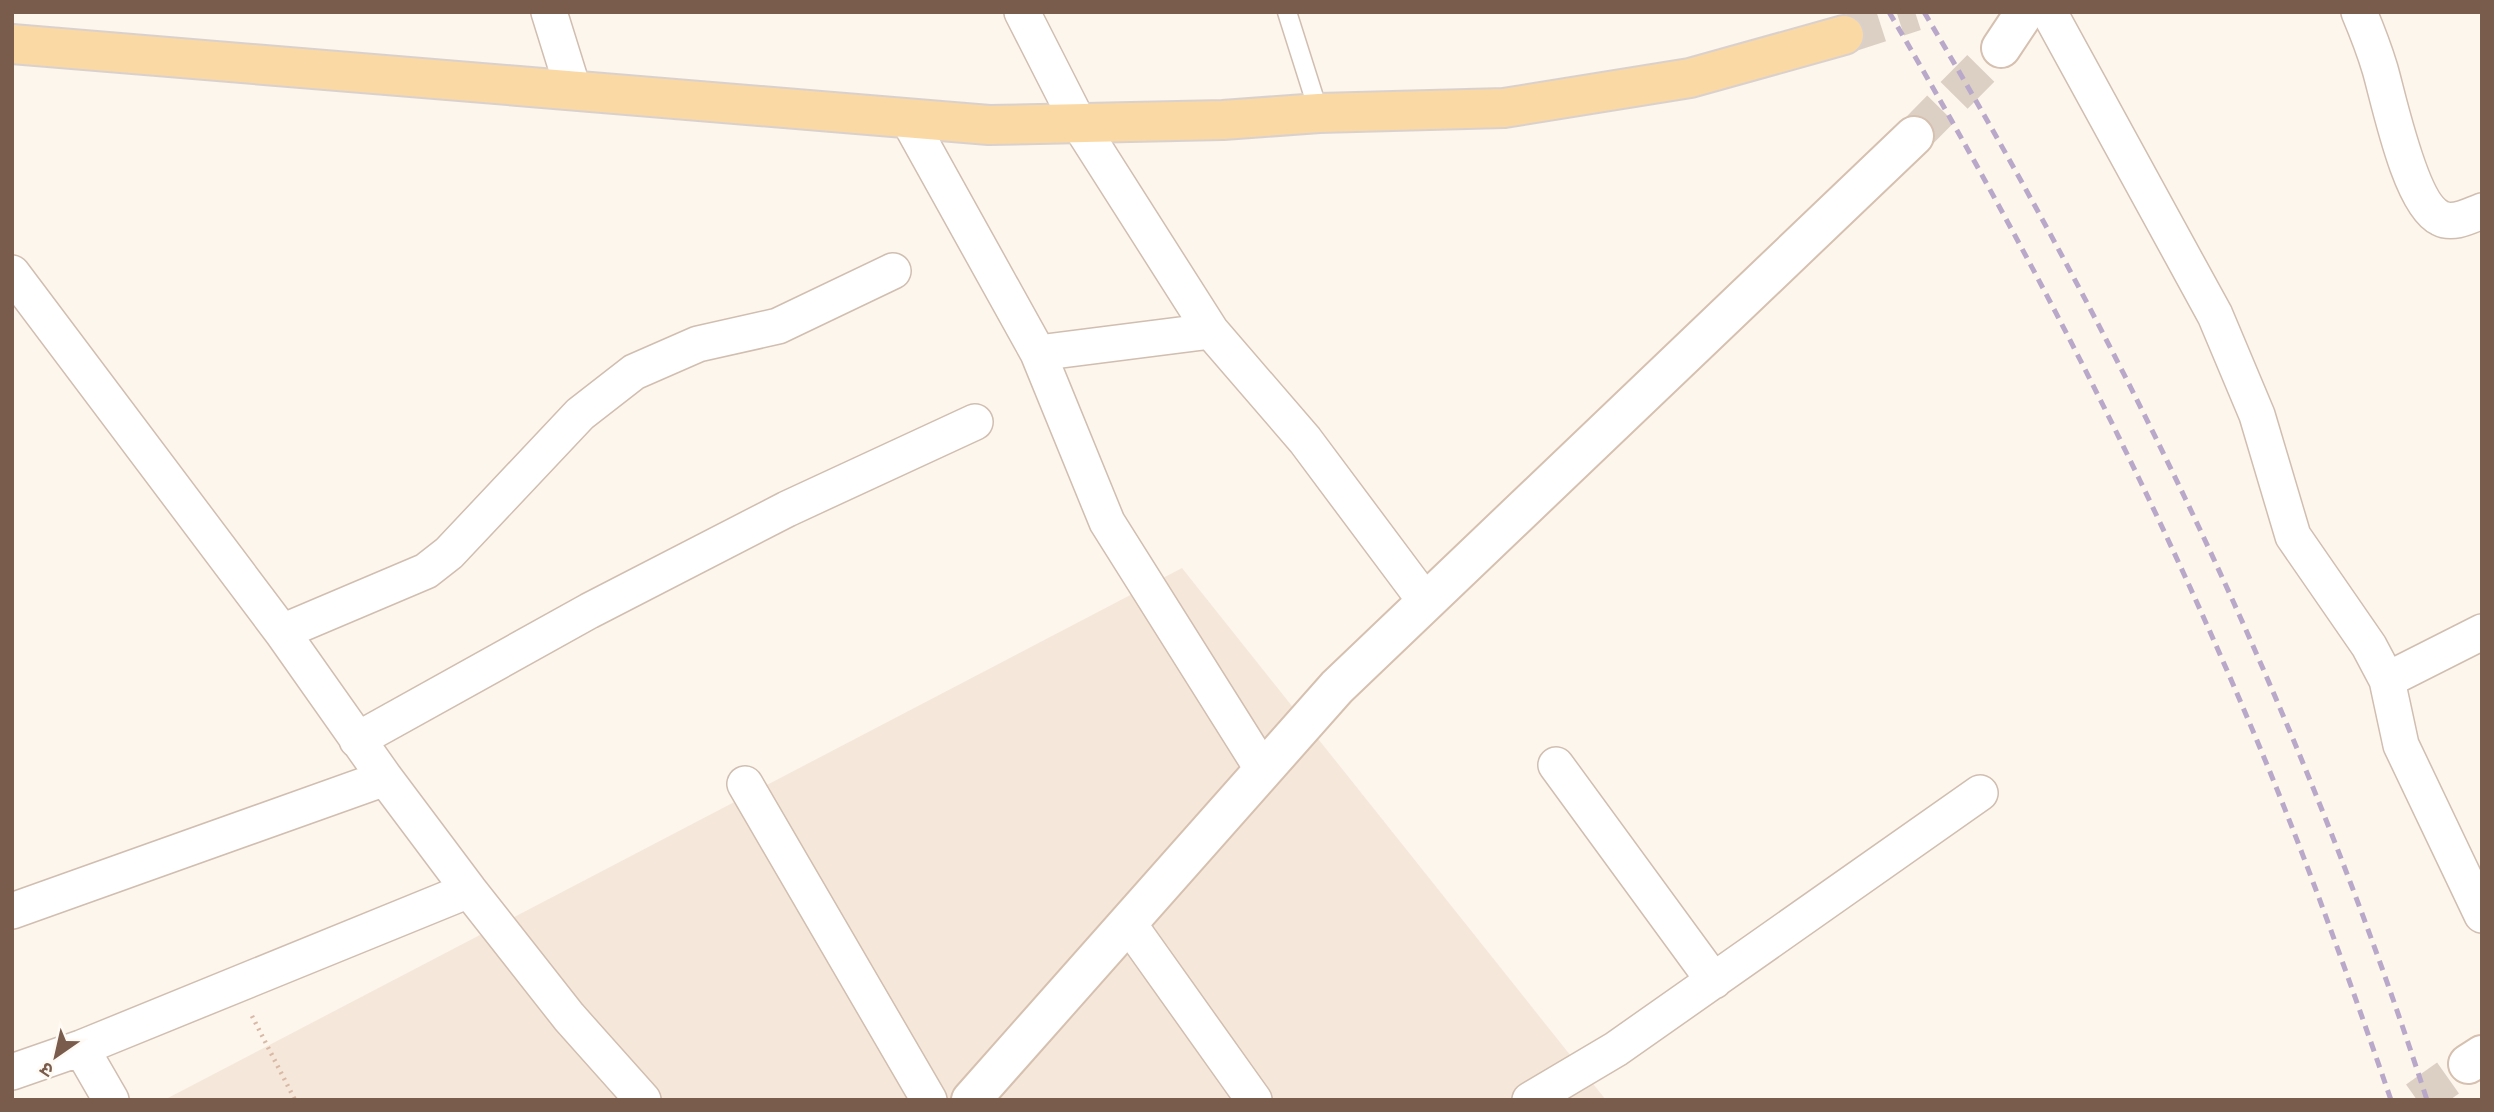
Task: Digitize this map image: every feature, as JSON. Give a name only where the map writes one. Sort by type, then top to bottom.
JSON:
[{"type":"main road","points":[[12,44],[989,125],[1223,120],[1319,113],[1504,108],[1690,78],[1844,36]]},
{"type":"street","points":[[549,12],[573,89]]},
{"type":"street","points":[[1022,12],[1078,122],[1211,331],[1305,440],[1426,602]]},
{"type":"street","points":[[2001,48],[2025,12]]},
{"type":"street","points":[[2049,12],[2215,316],[2257,415],[2293,537],[2369,646],[2387,680],[2401,745],[2482,915]]},
{"type":"street","points":[[2359,12],[2377,60],[2403,151],[2429,209],[2447,220],[2482,211]]},
{"type":"street","points":[[908,119],[1038,353],[1107,522],[1263,770]]},
{"type":"street","points":[[971,1100],[1337,687],[1914,136]]},
{"type":"street","points":[[282,632],[403,581],[442,559],[580,414],[634,372],[698,344],[778,326],[893,271]]},
{"type":"street","points":[[12,273],[282,632],[385,778],[469,890],[569,1017],[643,1100]]},
{"type":"street","points":[[1038,353],[1211,331]]},
{"type":"street","points":[[358,740],[589,611],[787,509],[975,422]]},
{"type":"street","points":[[2387,680],[2482,632]]},
{"type":"street","points":[[1556,765],[1714,981]]},
{"type":"street","points":[[12,911],[385,778]]},
{"type":"street","points":[[746,784],[929,1100]]},
{"type":"street","points":[[1531,1100],[1616,1049],[1980,793]]},
{"type":"street","points":[[12,1072],[81,1048],[469,890]]},
{"type":"street","points":[[1128,923],[1254,1100]]},
{"type":"street","points":[[81,1048],[111,1100]]},
{"type":"lane","points":[[1287,12],[1319,113]]},
{"type":"path","points":[[236,985],[295,1100]]},
{"type":"shaded area","points":[[1182,568],[1606,1100],[164,1100]]},
{"type":"tunnel","points":[[1844,35],[1915,12]]},
{"type":"tunnel","points":[[1914,136],[2001,48]]},
{"type":"tunnel","points":[[2417,1100],[2468,1064]]},
{"type":"railway","points":[[1889,12],[2044,291],[2093,385],[2185,577],[2270,772],[2333,935],[2391,1100]]},
{"type":"railway","points":[[1924,12],[2071,273],[2206,542],[2268,679],[2325,818],[2378,958],[2427,1100]]}]
